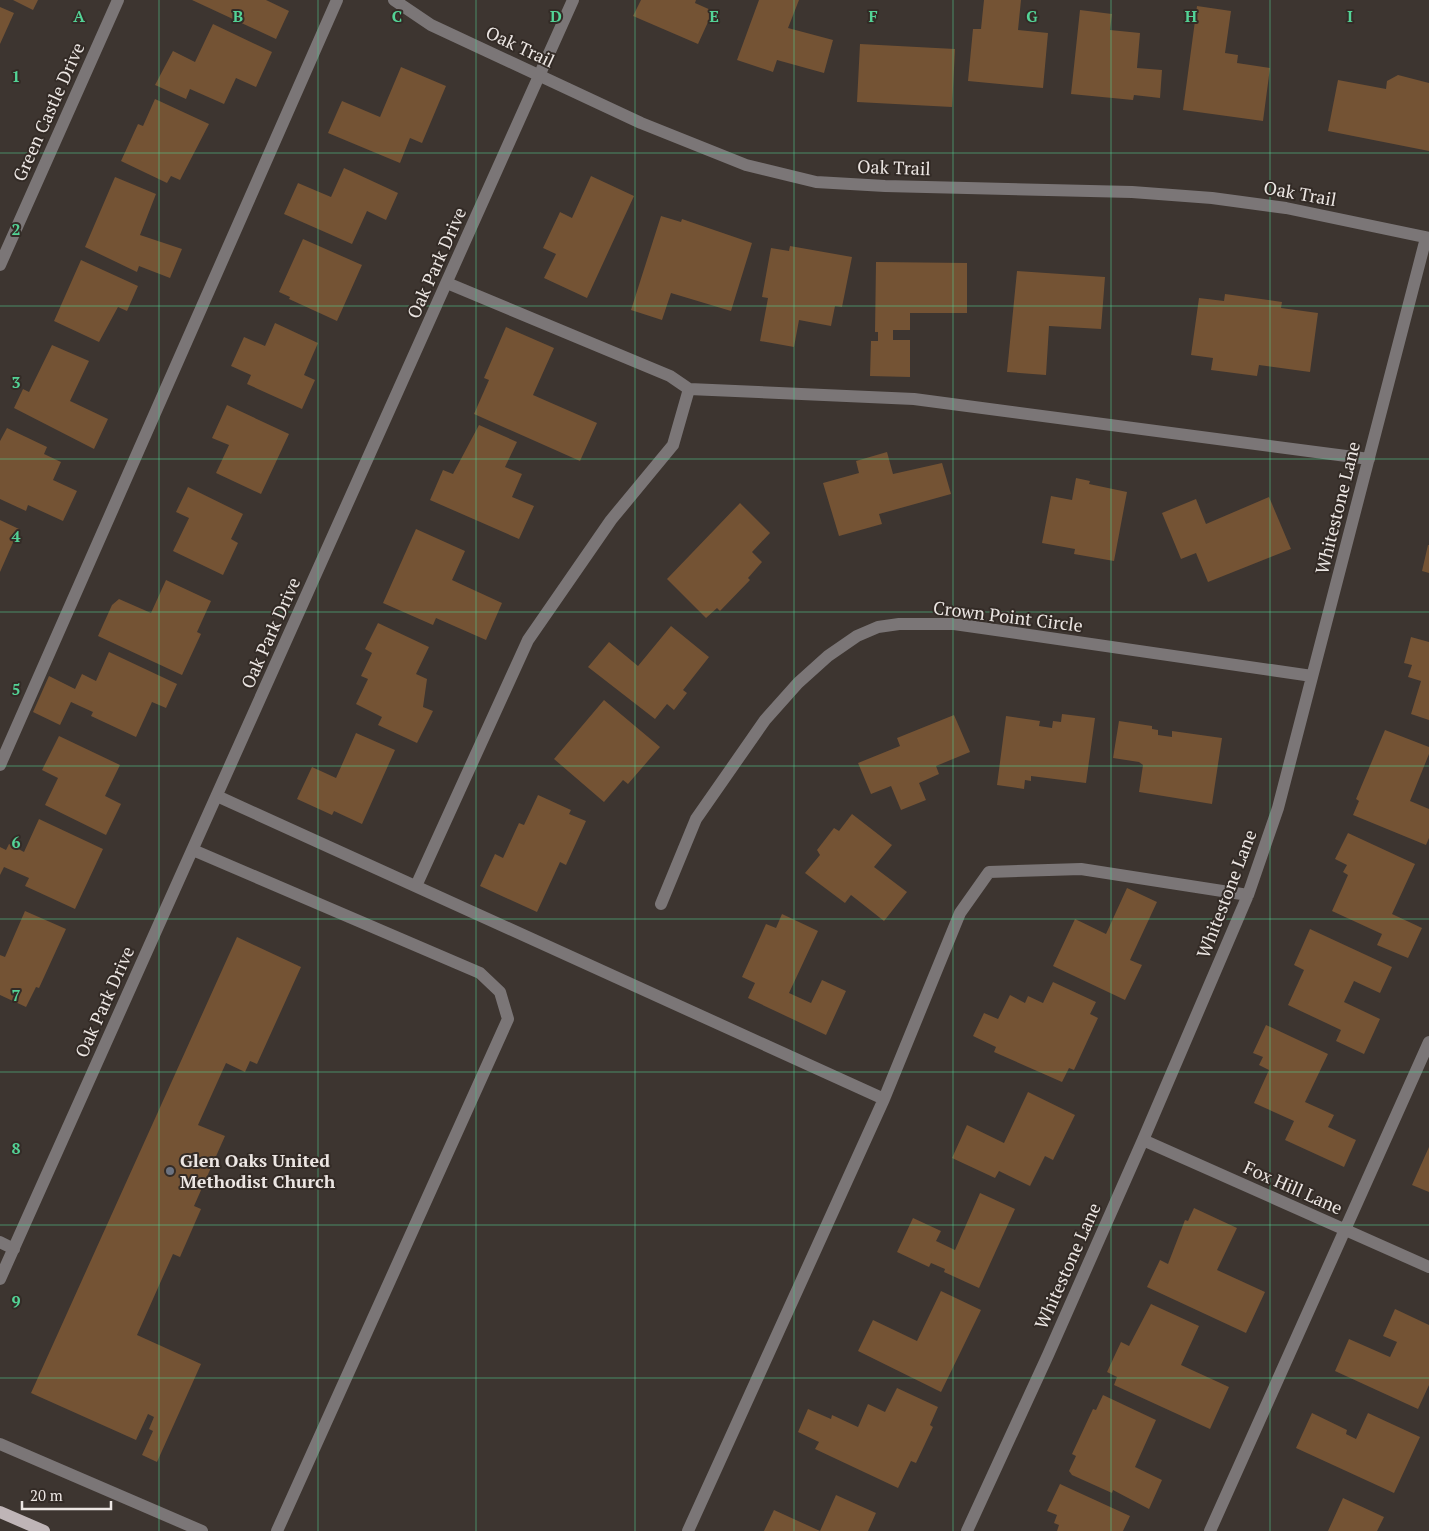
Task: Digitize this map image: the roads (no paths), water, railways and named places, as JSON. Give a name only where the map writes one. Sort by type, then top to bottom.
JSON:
[{"type":"main road","points":[[0,1512],[44,1531]]},
{"type":"street","name":"Green Castle Drive","points":[[0,265],[118,0]]},
{"type":"street","points":[[0,766],[337,0]]},
{"type":"street","name":"Oak Trail","points":[[394,0],[431,25],[641,123],[746,165],[816,182],[885,186],[1132,192],[1212,198],[1286,208],[1427,238]]},
{"type":"street","name":"Oak Park Drive","points":[[0,1279],[573,0]]},
{"type":"street","name":"Whitestone Lane","points":[[967,1531],[1048,1355],[1248,896],[1278,808],[1427,238]]},
{"type":"street","points":[[447,283],[670,376],[689,389],[914,399],[1368,459]]},
{"type":"street","points":[[416,886],[528,640],[611,520],[673,445],[689,389]]},
{"type":"street","name":"Crown Point Circle","points":[[661,904],[696,819],[765,720],[798,683],[828,656],[857,636],[878,627],[899,624],[954,624],[1312,676]]},
{"type":"street","points":[[217,796],[884,1099]]},
{"type":"street","points":[[193,850],[480,973],[500,992],[508,1019],[277,1531]]},
{"type":"street","points":[[688,1531],[884,1099],[960,913],[989,872],[1081,870],[1248,896]]},
{"type":"street","points":[[1210,1531],[1429,1042]]},
{"type":"street","name":"Fox Hill Lane","points":[[1143,1140],[1429,1267]]},
{"type":"street","points":[[0,1242],[14,1249]]},
{"type":"street","points":[[0,1444],[202,1531]]},
{"type":"place","name":"Glen Oaks United Methodist Church","points":[[170,1171]]}]
